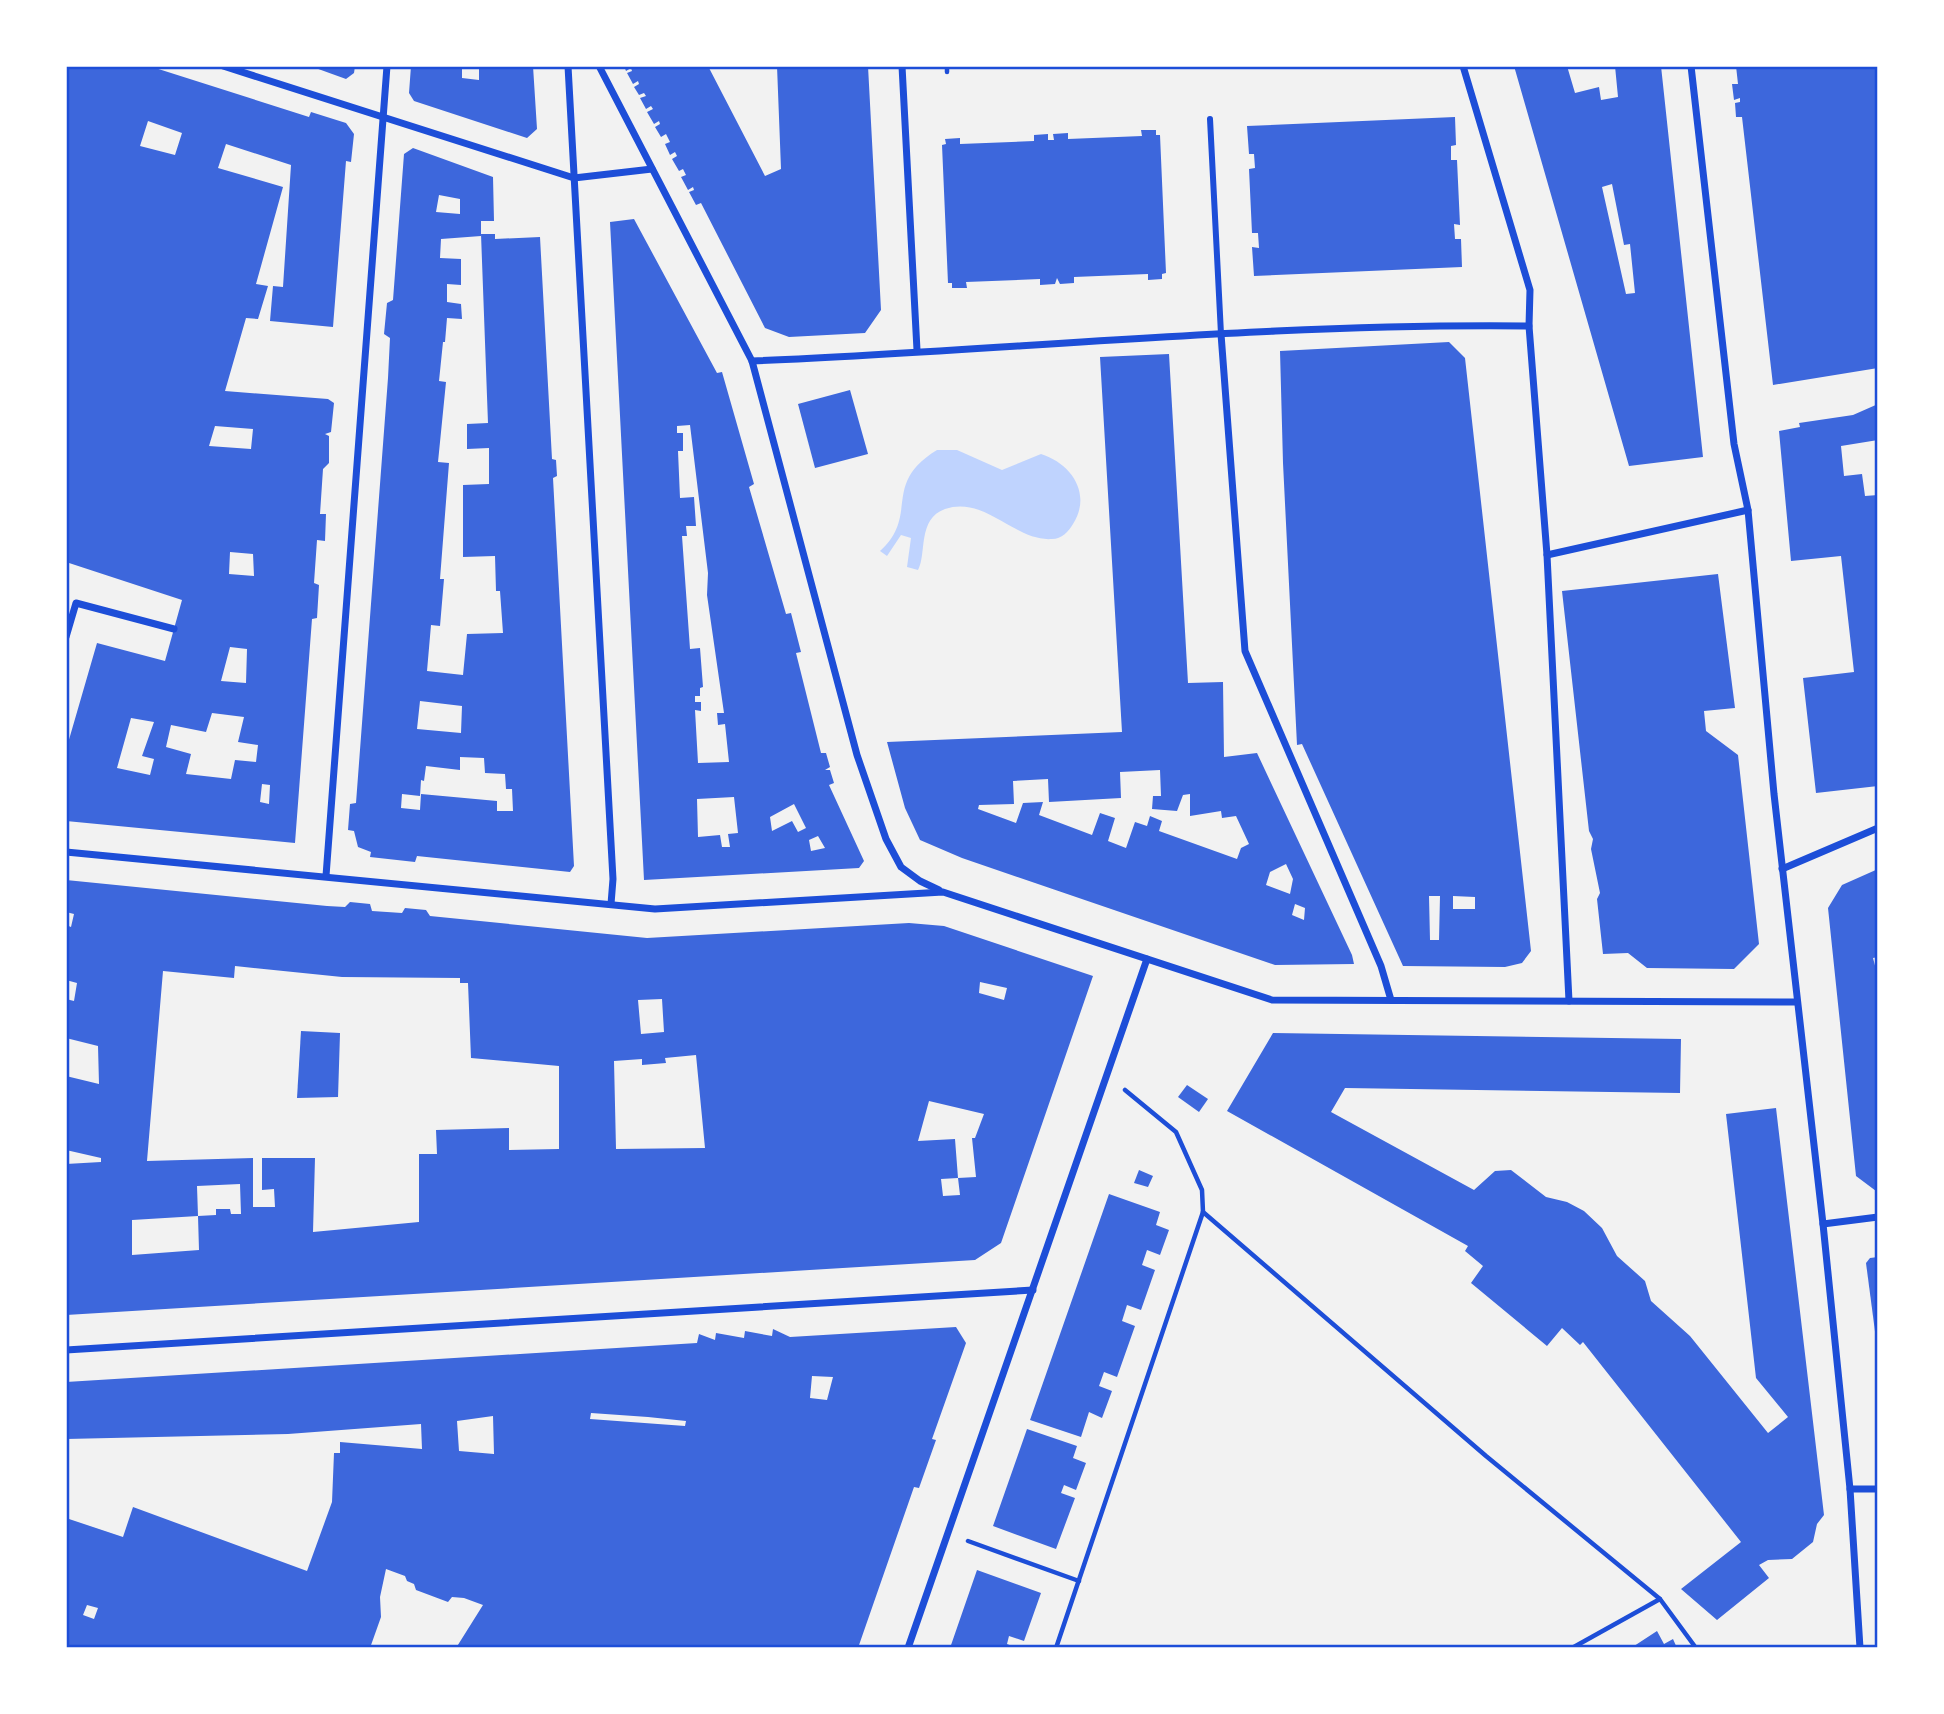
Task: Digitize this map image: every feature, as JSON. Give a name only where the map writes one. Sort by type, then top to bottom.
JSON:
[{"type":"street","points":[[223,66],[574,178],[652,169]]},
{"type":"street","points":[[326,876],[387,66]]},
{"type":"street","points":[[568,66],[612,879],[611,904]]},
{"type":"street","points":[[598,66],[752,361],[857,755],[886,839],[901,867],[920,881],[943,892],[1272,1000],[1796,1002]]},
{"type":"street","points":[[902,66],[917,350]]},
{"type":"street","points":[[1464,66],[1530,290],[1529,326],[1547,555],[1569,1002]]},
{"type":"street","points":[[1691,66],[1734,444],[1748,510],[1782,869],[1850,1489],[1860,1647]]},
{"type":"street","points":[[1210,119],[1221,334],[1245,651],[1381,967],[1391,1000]]},
{"type":"street","points":[[752,361],[1221,334],[1460,325],[1529,326]]},
{"type":"street","points":[[1547,555],[1748,510]]},
{"type":"street","points":[[66,636],[76,603],[174,629]]},
{"type":"street","points":[[1782,869],[1878,828]]},
{"type":"street","points":[[66,852],[655,909],[943,892]]},
{"type":"street","points":[[908,1647],[1147,959]]},
{"type":"street","points":[[1823,1224],[1878,1217]]},
{"type":"street","points":[[66,1350],[1032,1290]]},
{"type":"street","points":[[1850,1489],[1878,1489]]},
{"type":"path","points":[[1056,1647],[1196,1240],[1203,1212],[1202,1190],[1176,1132],[1107,1075]]},
{"type":"path","points":[[1203,1212],[1486,1456],[1660,1599],[1696,1647]]},
{"type":"path","points":[[948,1534],[1079,1581]]},
{"type":"path","points":[[1572,1647],[1660,1599]]},
{"type":"water","points":[[937,450],[957,450],[1002,470],[1041,454],[1052,459],[1070,473],[1079,491],[1078,513],[1073,524],[1059,538],[1038,538],[973,508],[960,506],[945,509],[930,520],[918,570],[907,567],[911,538],[901,535],[887,556],[880,551],[892,538],[898,525],[910,475]]},
{"type":"building","points":[[66,66],[149,66],[309,117],[311,112],[346,123],[354,134],[351,162],[346,161],[333,327],[270,321],[273,286],[283,287],[291,165],[226,144],[218,168],[283,187],[256,284],[268,286],[258,319],[246,318],[225,391],[328,399],[334,403],[331,432],[325,434],[329,436],[329,463],[323,469],[320,514],[326,514],[325,541],[317,540],[314,583],[319,585],[317,618],[312,619],[295,843],[66,821],[66,750],[97,643],[165,661],[182,600],[66,562]],"holes":[[[148,121],[182,133],[175,155],[140,146]],[[215,426],[253,429],[251,449],[209,446]],[[230,552],[253,554],[254,576],[229,574]],[[230,647],[247,649],[246,683],[221,681]],[[212,713],[244,717],[238,742],[258,745],[256,762],[235,760],[231,779],[186,774],[191,754],[166,747],[171,725],[206,732]],[[131,718],[154,722],[142,756],[154,759],[150,775],[117,768]],[[262,784],[270,785],[269,804],[260,802]]]},
{"type":"building","points":[[310,66],[355,66],[354,73],[346,79]]},
{"type":"building","points":[[411,66],[462,66],[462,78],[479,80],[479,66],[533,66],[537,129],[527,138],[414,101],[409,93]]},
{"type":"building","points":[[624,66],[708,66],[765,176],[781,169],[777,66],[868,66],[881,310],[865,333],[789,337],[765,328],[701,203],[696,205],[689,192],[694,190],[693,187],[688,190],[681,177],[686,175],[683,169],[679,171],[672,159],[677,156],[675,152],[670,155],[665,144],[670,142],[666,134],[661,137],[655,127],[660,124],[659,121],[654,124],[647,112],[653,109],[651,106],[646,109],[640,98],[646,96],[644,93],[639,95],[634,87],[639,84],[638,81],[633,84],[627,73],[632,71],[631,68],[626,71]]},
{"type":"building","points":[[1514,66],[1567,66],[1575,93],[1599,87],[1601,100],[1618,97],[1615,66],[1661,66],[1703,457],[1629,466]],"holes":[[[1612,184],[1624,245],[1630,244],[1635,293],[1626,294],[1602,187]]]},
{"type":"building","points":[[1736,66],[1878,66],[1878,368],[1773,385],[1742,117],[1736,117],[1735,103],[1740,102],[1740,98],[1734,100],[1732,84],[1738,84]]},
{"type":"building","points":[[1455,117],[1456,145],[1451,146],[1451,160],[1457,160],[1460,225],[1454,224],[1455,239],[1461,239],[1462,267],[1254,276],[1252,247],[1259,248],[1258,233],[1252,233],[1249,169],[1255,168],[1254,154],[1249,154],[1247,126]]},
{"type":"building","points":[[1141,130],[1156,130],[1156,135],[1160,135],[1166,273],[1162,274],[1162,279],[1148,280],[1148,274],[1074,277],[1074,283],[1060,284],[1057,278],[1055,284],[1040,285],[1040,279],[966,282],[967,288],[952,288],[952,283],[948,283],[942,145],[946,144],[945,139],[960,138],[960,144],[1034,141],[1034,135],[1048,134],[1048,140],[1054,140],[1053,134],[1068,133],[1068,139],[1142,136]]},
{"type":"building","points":[[413,148],[493,177],[494,221],[481,221],[481,234],[495,234],[495,239],[540,237],[552,459],[556,460],[557,476],[553,478],[574,866],[570,872],[417,856],[415,862],[370,857],[371,852],[358,847],[354,831],[348,830],[350,804],[356,803],[388,378],[390,338],[384,334],[387,303],[393,300],[404,154]],"holes":[[[439,195],[460,199],[460,214],[436,212]],[[481,234],[488,423],[467,424],[467,449],[489,448],[489,484],[463,485],[463,557],[495,556],[496,591],[500,591],[503,633],[467,634],[463,675],[427,671],[431,625],[440,626],[444,579],[440,579],[449,463],[438,462],[446,382],[439,381],[447,318],[462,319],[461,304],[447,302],[447,284],[461,285],[461,259],[440,258],[441,239]],[[420,701],[462,706],[461,733],[417,729]],[[460,757],[484,758],[485,773],[505,774],[506,789],[512,789],[513,811],[497,811],[497,801],[421,794],[420,810],[401,808],[402,794],[420,796],[421,780],[424,781],[426,766],[460,770]]]},
{"type":"building","points":[[634,219],[717,373],[722,372],[754,484],[749,487],[786,614],[791,613],[801,652],[796,653],[821,753],[826,753],[830,767],[825,770],[830,770],[834,783],[829,785],[864,861],[859,868],[644,880],[610,222]],"holes":[[[690,425],[708,573],[707,595],[724,713],[717,713],[718,725],[725,724],[729,762],[698,763],[695,710],[701,711],[701,702],[695,702],[695,696],[700,696],[700,688],[703,687],[700,648],[690,649],[682,536],[687,536],[686,526],[696,526],[694,497],[680,498],[678,451],[683,451],[683,433],[677,433],[677,426]],[[734,797],[738,833],[728,834],[730,847],[722,847],[720,835],[698,837],[697,799]],[[794,804],[806,828],[798,832],[792,821],[772,831],[770,817]],[[818,836],[825,848],[811,851],[809,840]]]},
{"type":"building","points":[[1449,342],[1465,358],[1531,951],[1522,963],[1505,967],[1403,966],[1302,744],[1297,745],[1280,351]],"holes":[[[1429,896],[1440,896],[1439,940],[1430,940]],[[1453,896],[1475,897],[1475,909],[1453,909]]]},
{"type":"building","points":[[1169,354],[1188,683],[1223,682],[1224,757],[1257,753],[1354,964],[1275,965],[962,858],[920,840],[905,808],[887,742],[1122,732],[1100,357]],"holes":[[[1160,770],[1161,796],[1153,796],[1152,809],[1177,811],[1183,795],[1190,794],[1190,816],[1221,811],[1222,818],[1236,816],[1249,844],[1241,848],[1237,859],[1159,831],[1162,821],[1150,816],[1147,826],[1135,822],[1126,848],[1108,841],[1115,818],[1100,813],[1092,835],[1039,815],[1043,802],[1023,803],[1016,823],[978,809],[979,805],[1014,804],[1013,781],[1048,779],[1049,802],[1121,798],[1120,772]],[[1286,864],[1293,879],[1290,894],[1266,885],[1270,872]],[[1295,904],[1305,908],[1304,920],[1292,915]]]},
{"type":"building","points":[[850,390],[868,454],[815,468],[798,404]]},
{"type":"building","points":[[1878,404],[1878,440],[1841,446],[1844,476],[1862,474],[1865,496],[1878,495],[1878,786],[1816,793],[1803,678],[1854,672],[1841,556],[1791,561],[1779,431],[1800,427],[1799,423],[1853,415]]},
{"type":"building","points":[[1718,574],[1735,708],[1704,711],[1706,731],[1738,755],[1759,944],[1734,969],[1647,968],[1628,953],[1603,954],[1597,899],[1600,893],[1591,849],[1593,839],[1589,831],[1562,591]]},
{"type":"building","points":[[1878,869],[1878,957],[1873,958],[1878,977],[1876,1191],[1856,1176],[1828,908],[1842,885]]},
{"type":"building","points":[[66,880],[327,906],[345,907],[350,902],[370,904],[372,911],[402,913],[405,908],[426,910],[430,916],[647,938],[909,923],[944,926],[1093,976],[1001,1243],[975,1260],[66,1315],[66,1164],[101,1162],[101,1158],[66,1150],[66,1076],[99,1084],[98,1046],[66,1038],[66,999],[74,1001],[77,983],[66,980],[66,925],[71,927],[74,914],[66,912]],"holes":[[[235,966],[342,977],[460,978],[460,983],[468,983],[471,1058],[559,1066],[559,1149],[509,1150],[509,1128],[436,1130],[437,1154],[419,1154],[419,1222],[313,1232],[315,1158],[262,1158],[262,1190],[274,1189],[275,1207],[253,1207],[253,1158],[147,1161],[163,971],[234,978]],[[980,982],[1007,988],[1004,1000],[979,993]],[[662,999],[664,1032],[641,1034],[638,1000]],[[696,1055],[705,1148],[616,1149],[614,1061],[642,1059],[642,1065],[666,1063],[665,1058]],[[929,1101],[984,1114],[975,1138],[972,1138],[976,1177],[958,1178],[955,1139],[918,1141]],[[958,1178],[960,1195],[943,1196],[941,1179]],[[240,1184],[241,1214],[231,1214],[230,1209],[216,1209],[216,1215],[198,1216],[197,1186]],[[198,1216],[199,1250],[132,1255],[132,1220]]]},
{"type":"building","points":[[301,1031],[340,1033],[338,1097],[297,1098]]},
{"type":"building","points":[[1273,1033],[1681,1039],[1680,1093],[1345,1088],[1331,1112],[1474,1190],[1495,1171],[1511,1170],[1546,1197],[1567,1202],[1584,1211],[1602,1228],[1617,1256],[1645,1281],[1651,1301],[1690,1336],[1768,1433],[1788,1417],[1756,1378],[1726,1114],[1776,1108],[1824,1515],[1817,1524],[1813,1542],[1792,1559],[1768,1560],[1759,1565],[1769,1578],[1717,1620],[1681,1589],[1741,1542],[1583,1342],[1580,1345],[1562,1328],[1547,1346],[1471,1283],[1483,1266],[1465,1251],[1468,1246],[1227,1111]]},
{"type":"building","points":[[1187,1085],[1208,1099],[1199,1112],[1178,1097]]},
{"type":"building","points":[[1139,1170],[1153,1176],[1148,1187],[1134,1183]]},
{"type":"building","points":[[1109,1194],[1160,1212],[1156,1225],[1169,1230],[1160,1255],[1147,1250],[1142,1265],[1155,1270],[1141,1310],[1127,1305],[1122,1321],[1135,1326],[1117,1377],[1104,1372],[1099,1386],[1112,1391],[1102,1418],[1089,1412],[1081,1437],[1030,1420]]},
{"type":"building","points":[[1878,1257],[1876,1339],[1866,1263],[1870,1258]]},
{"type":"building","points":[[956,1327],[966,1343],[932,1439],[936,1440],[919,1488],[914,1487],[858,1648],[456,1648],[483,1605],[464,1598],[452,1597],[448,1602],[416,1590],[414,1584],[407,1581],[405,1576],[386,1569],[380,1597],[381,1617],[370,1648],[66,1648],[66,1518],[123,1537],[133,1507],[307,1571],[332,1502],[334,1453],[340,1453],[340,1442],[422,1449],[421,1424],[288,1434],[66,1439],[66,1382],[697,1343],[699,1334],[715,1340],[716,1333],[744,1338],[745,1331],[772,1336],[773,1329],[790,1337]],"holes":[[[812,1376],[833,1377],[827,1400],[810,1398]],[[591,1413],[686,1421],[685,1426],[590,1419]],[[493,1416],[494,1454],[459,1451],[457,1421]],[[87,1605],[98,1608],[94,1619],[83,1615]]]},
{"type":"building","points":[[1027,1429],[1077,1446],[1073,1458],[1086,1463],[1076,1490],[1064,1485],[1061,1493],[1075,1498],[1056,1549],[993,1526]]},
{"type":"building","points":[[977,1570],[1041,1593],[1024,1641],[1009,1636],[1007,1644],[1017,1648],[950,1648]]},
{"type":"building","points":[[1657,1631],[1664,1644],[1673,1639],[1677,1648],[1631,1648]]}]
